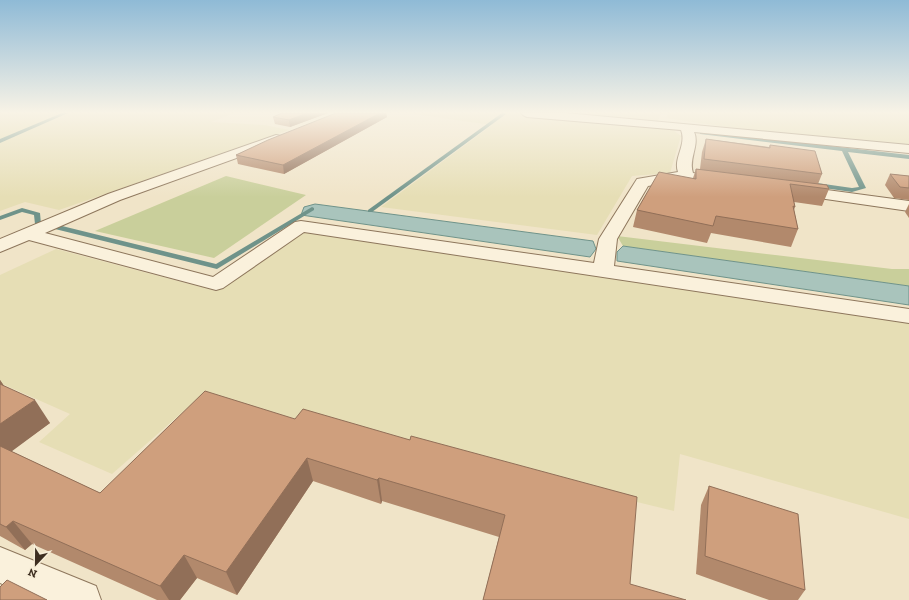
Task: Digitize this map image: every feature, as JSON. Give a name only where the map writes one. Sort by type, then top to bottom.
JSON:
[{"type":"street","points":[[0,246],[114,197],[269,141]]},
{"type":"street","points":[[687,177],[683,166],[689,141]]},
{"type":"street","points":[[832,141],[909,149]]},
{"type":"street","points":[[603,270],[608,239],[642,182],[672,177],[687,177],[734,183]]},
{"type":"street","points":[[780,189],[909,206]]},
{"type":"street","points":[[27,234],[216,284],[301,226],[909,316]]},
{"type":"street","points":[[0,565],[82,600]]},
{"type":"shaded area","points":[[0,141],[257,141],[59,210],[25,202],[0,211]]},
{"type":"shaded area","points":[[470,141],[680,141],[670,173],[632,176],[597,235],[381,207]]},
{"type":"shaded area","points":[[842,141],[909,141],[909,149]]},
{"type":"shaded area","points":[[302,231],[909,321],[909,519],[680,454],[674,511],[201,396],[112,474],[39,442],[70,414],[0,383],[0,275],[56,249],[216,291]]},
{"type":"green space","points":[[226,176],[306,195],[214,258],[95,231]]},
{"type":"green space","points":[[617,236],[892,269],[909,269],[909,286],[623,246]]},
{"type":"water","points":[[315,204],[593,241],[596,249],[590,257],[301,215],[304,207]]},
{"type":"water","points":[[623,246],[909,286],[909,305],[617,261],[617,252]]},
{"type":"building","points":[[266,141],[328,141],[283,165],[236,155]]},
{"type":"building","points":[[706,141],[720,141],[770,148],[770,145],[815,151],[822,174],[704,159]]},
{"type":"building","points":[[696,169],[827,185],[829,189],[790,184],[798,229],[716,216],[713,226],[637,210],[659,172],[696,179]]},
{"type":"building","points":[[890,174],[909,176],[909,188],[900,187]]},
{"type":"building","points":[[0,384],[35,400],[0,424]]},
{"type":"building","points":[[205,391],[295,419],[303,409],[410,440],[411,436],[637,497],[630,584],[686,600],[483,600],[505,515],[379,478],[377,480],[307,458],[226,572],[184,555],[160,586],[13,521],[6,527],[0,524],[0,446],[100,493]]},
{"type":"building","points":[[709,486],[798,514],[805,590],[705,556]]},
{"type":"building","points":[[7,580],[47,600],[0,600],[0,587]]},
{"type":"waterway","points":[[370,211],[467,141]]},
{"type":"waterway","points":[[771,141],[909,157]]},
{"type":"waterway","points":[[817,185],[852,190],[863,188],[844,150]]},
{"type":"waterway","points":[[58,227],[217,267],[312,209]]},
{"type":"waterway","points":[[0,218],[22,210],[38,214],[38,222]]}]
